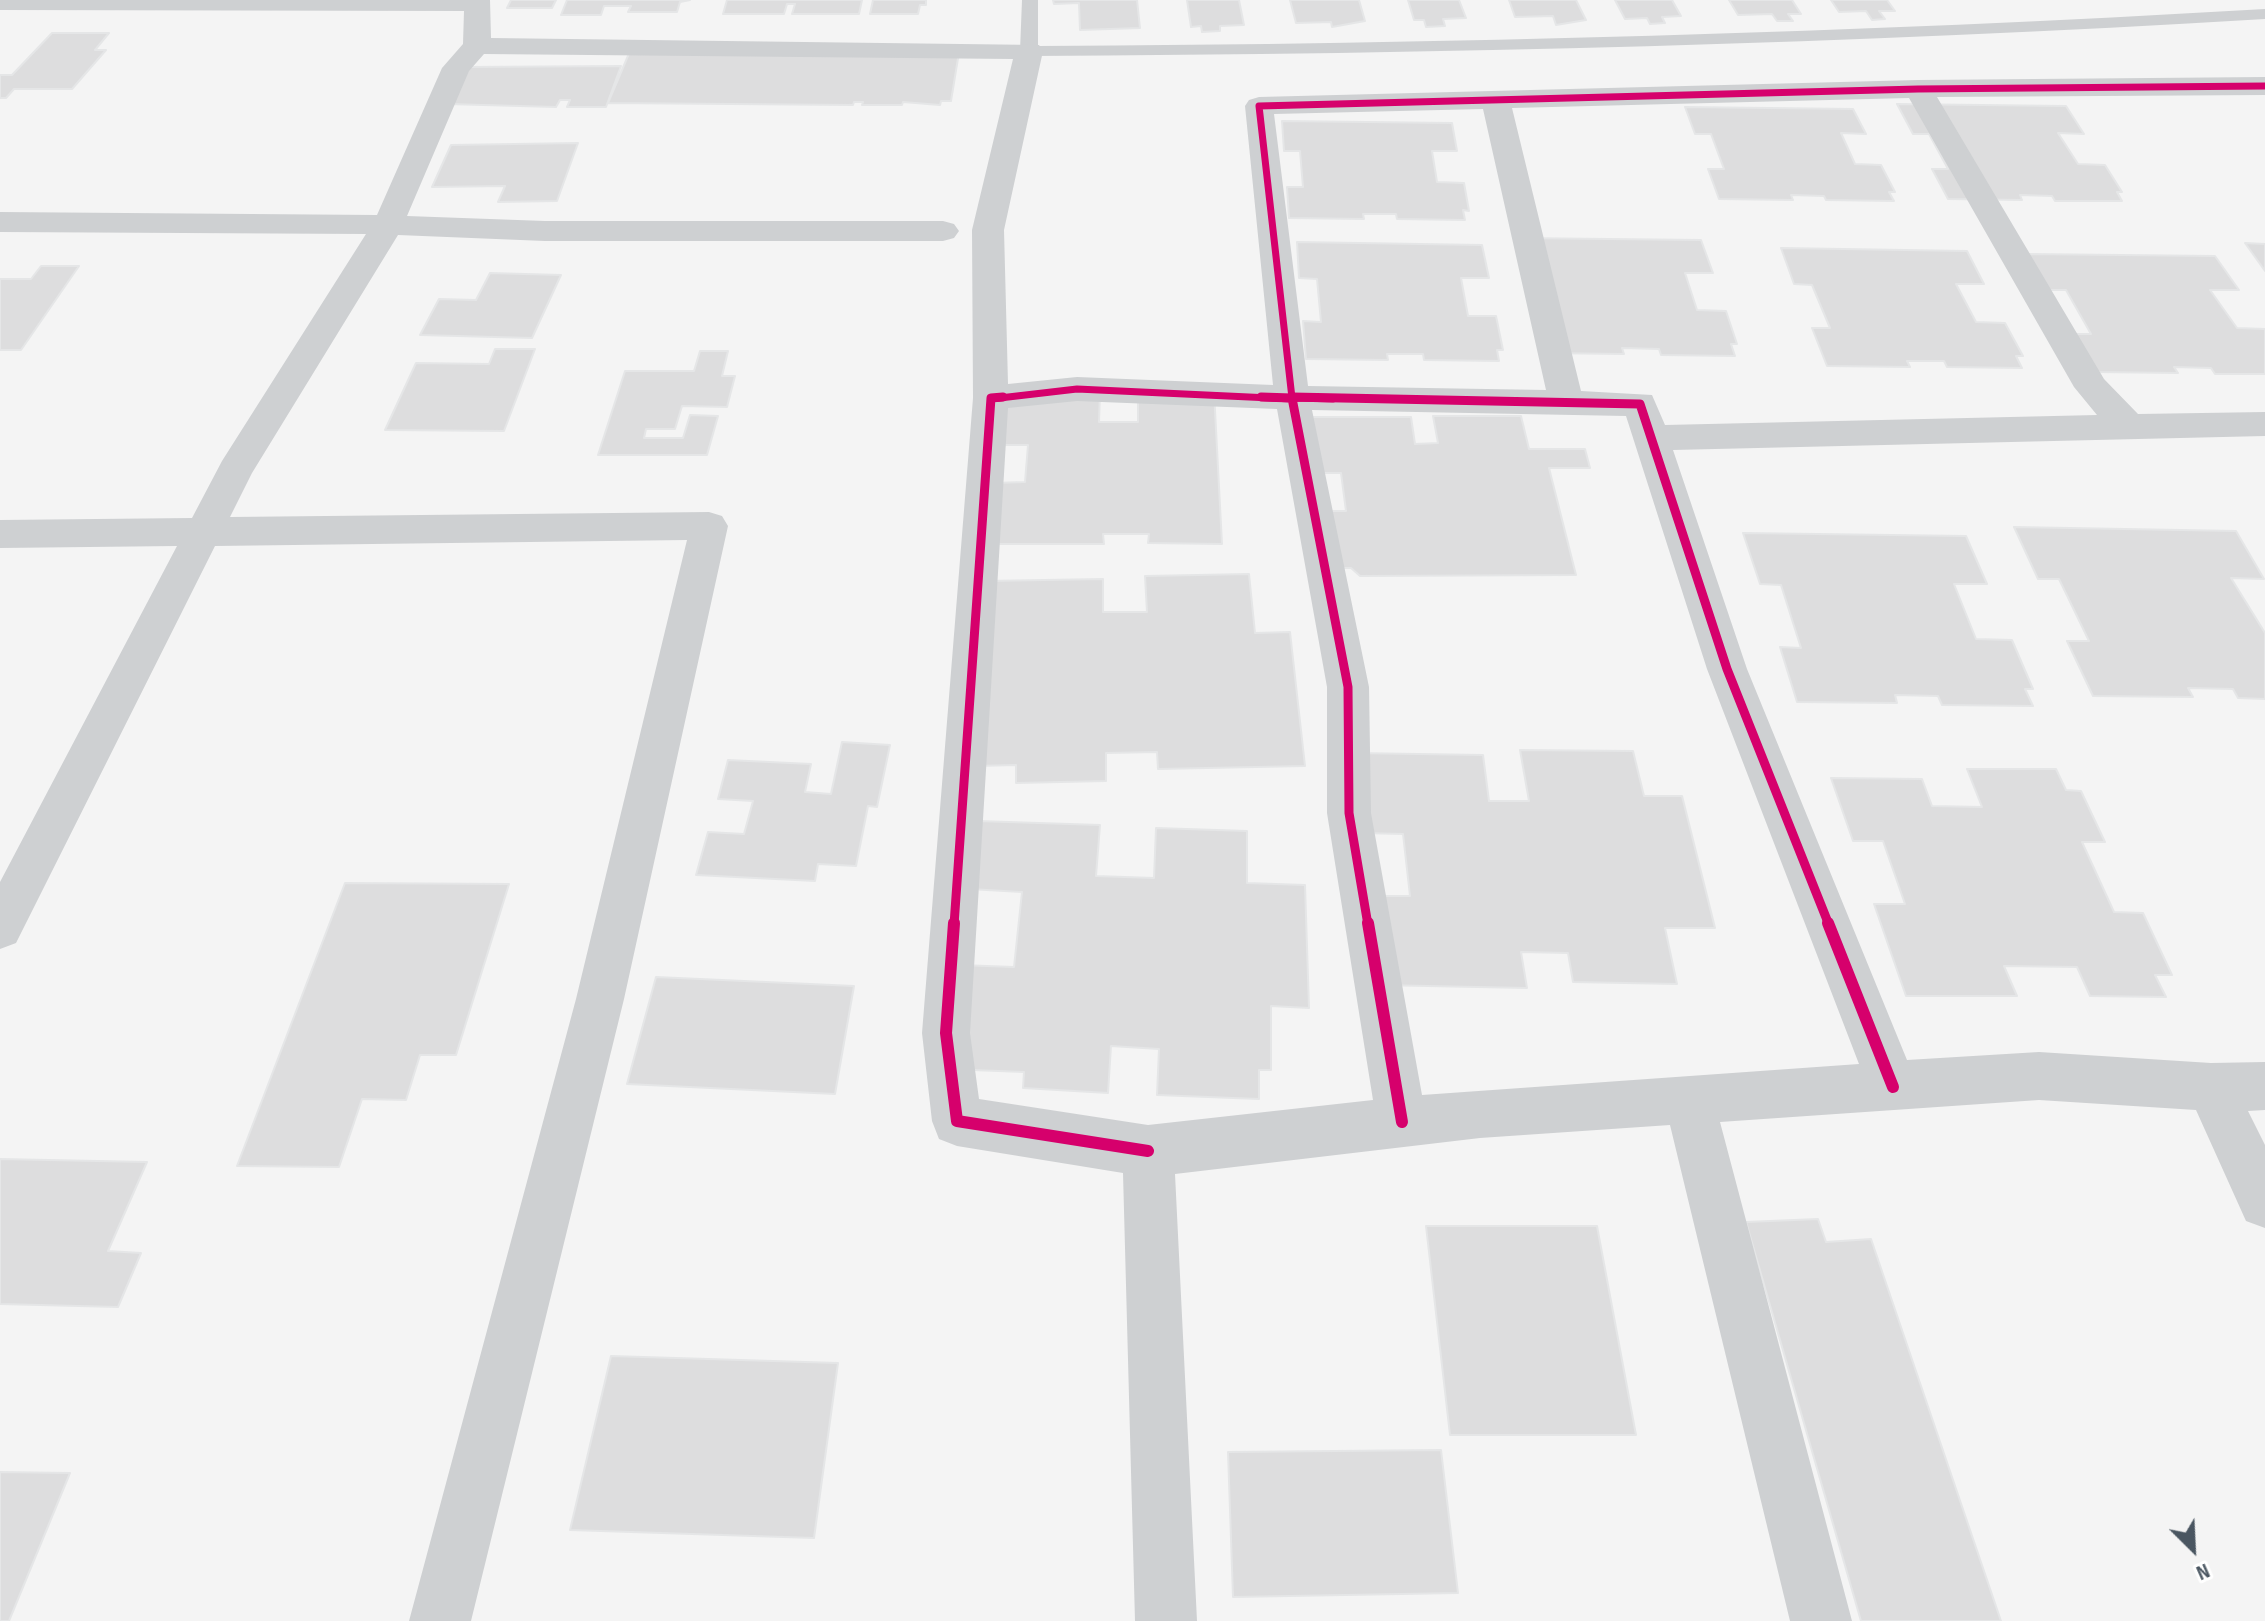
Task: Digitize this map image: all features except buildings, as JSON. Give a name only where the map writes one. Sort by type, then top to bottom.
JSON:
[{"type":"street","points":[[0,2],[476,2],[477,46],[456,68],[388,225],[235,470],[0,928]]},
{"type":"street","points":[[477,46],[1029,51],[988,230],[991,398],[946,1033],[957,1121],[1148,1151],[1402,1122],[2039,1076],[2236,1116]]},
{"type":"street","points":[[1402,1122],[1349,813],[1348,687],[1292,398],[1259,106],[1918,89],[2265,86]]},
{"type":"street","points":[[1918,89],[2091,387],[2128,426]]},
{"type":"street","points":[[1495,99],[1566,401]]},
{"type":"street","points":[[0,222],[388,225],[545,231],[943,231]]},
{"type":"street","points":[[991,398],[1077,389],[1292,398],[1640,404],[1727,669],[1893,1087]]},
{"type":"street","points":[[1651,438],[2265,424]]},
{"type":"street","points":[[0,534],[709,526],[600,999],[440,1621]]},
{"type":"street","points":[[2236,1116],[2265,1086]]},
{"type":"street","points":[[1689,1100],[1821,1621]]},
{"type":"street","points":[[2236,1116],[2265,1202]]},
{"type":"street","points":[[1148,1151],[1166,1621]]},
{"type":"lane","points":[[1030,0],[1029,51],[1207,51],[1771,37],[2265,14]]},
{"type":"cycle path","points":[[1893,1087],[1727,669],[1640,404],[1292,398],[1259,106],[1918,89],[2265,86]]},
{"type":"cycle path","points":[[1148,1151],[957,1121],[946,1033],[991,398],[1077,389],[1292,398],[1348,687],[1349,813],[1402,1122]]}]
